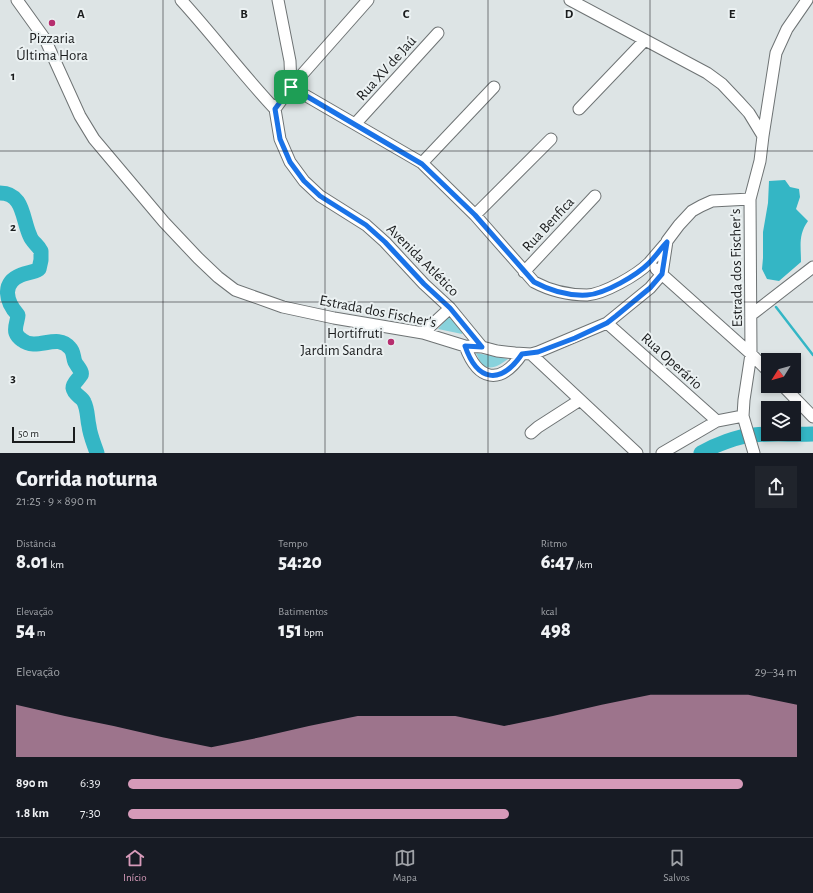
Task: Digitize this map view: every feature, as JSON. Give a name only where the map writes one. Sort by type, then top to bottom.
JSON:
[{"type":"street","name":"Estrada dos Fischer's","points":[[17,0],[44,39],[80,116],[94,138],[164,222],[198,258],[218,277],[235,290],[283,307],[341,319],[423,333],[465,346],[482,347],[497,351],[526,354],[575,338],[607,323],[650,288],[662,274],[667,242],[679,225],[692,212],[712,201],[750,199],[751,354],[743,416],[752,449]]},
{"type":"street","points":[[181,0],[249,81],[275,109],[291,87],[368,0]]},
{"type":"street","points":[[278,0],[290,61],[291,87]]},
{"type":"street","points":[[570,0],[707,73],[722,84],[749,113],[763,136]]},
{"type":"street","points":[[750,199],[760,161],[776,53],[787,29],[807,0]]},
{"type":"street","name":"Rua XV de Jaú","points":[[356,123],[438,33]]},
{"type":"street","points":[[579,109],[645,40]]},
{"type":"street","points":[[291,87],[356,123],[422,164],[475,215],[524,272],[534,282],[545,288],[568,293],[588,295],[610,288],[629,278],[648,264],[667,242]]},
{"type":"street","points":[[422,164],[494,87]]},
{"type":"street","name":"Avenida Atlético","points":[[275,109],[280,139],[290,162],[304,181],[320,196],[370,229],[390,247],[424,284],[450,308],[482,347]]},
{"type":"street","points":[[475,215],[551,139]]},
{"type":"street","name":"Rua Benfica","points":[[524,272],[594,196]]},
{"type":"street","points":[[648,264],[662,274],[761,364]]},
{"type":"street","points":[[751,315],[813,267]]},
{"type":"street","points":[[423,333],[450,308]]},
{"type":"street","name":"Rua Operário","points":[[607,323],[717,421]]},
{"type":"street","points":[[465,346],[475,366],[482,372],[490,375],[502,373],[514,366],[526,354],[580,400],[638,453]]},
{"type":"street","points":[[789,393],[813,417]]},
{"type":"street","points":[[531,433],[580,400]]},
{"type":"street","points":[[662,453],[717,421],[743,416]]},
{"type":"shaded area","points":[[785,180],[790,187],[799,189],[800,197],[796,209],[808,221],[801,236],[801,262],[779,281],[767,279],[762,269],[763,232],[768,203],[769,181]]},
{"type":"shaded area","points":[[448,317],[464,330],[462,334],[438,329]]},
{"type":"shaded area","points":[[476,353],[508,359],[496,366],[486,367],[482,366]]},
{"type":"waterway","points":[[0,193],[8,194],[14,197],[18,202],[31,238],[41,251],[39,269],[15,278],[10,283],[8,288],[8,299],[18,315],[15,328],[16,333],[20,338],[28,343],[40,344],[59,342],[65,344],[71,350],[75,362],[81,371],[80,377],[73,388],[83,400],[85,405],[90,433],[97,453]]},
{"type":"waterway","points":[[776,307],[813,355]]},
{"type":"waterway","points":[[701,453],[727,441],[741,437],[769,434],[813,434]]},
{"type":"place","name":"Pizzaria Última Hora","points":[[52,23]]},
{"type":"place","name":"Hortifruti Jardim Sandra","points":[[391,342]]},
{"type":"route","points":[[291,87],[356,123],[422,164],[475,215],[534,282],[545,288],[568,293],[588,295],[610,288],[629,278],[648,264],[667,242],[662,274],[650,288],[607,323],[575,338],[538,352],[522,354],[514,366],[497,375],[490,375],[482,372],[475,366],[465,346],[482,347],[450,308],[424,284],[385,242],[366,225],[320,196],[304,181],[290,162],[280,139],[280,131],[275,109],[291,87]]}]
